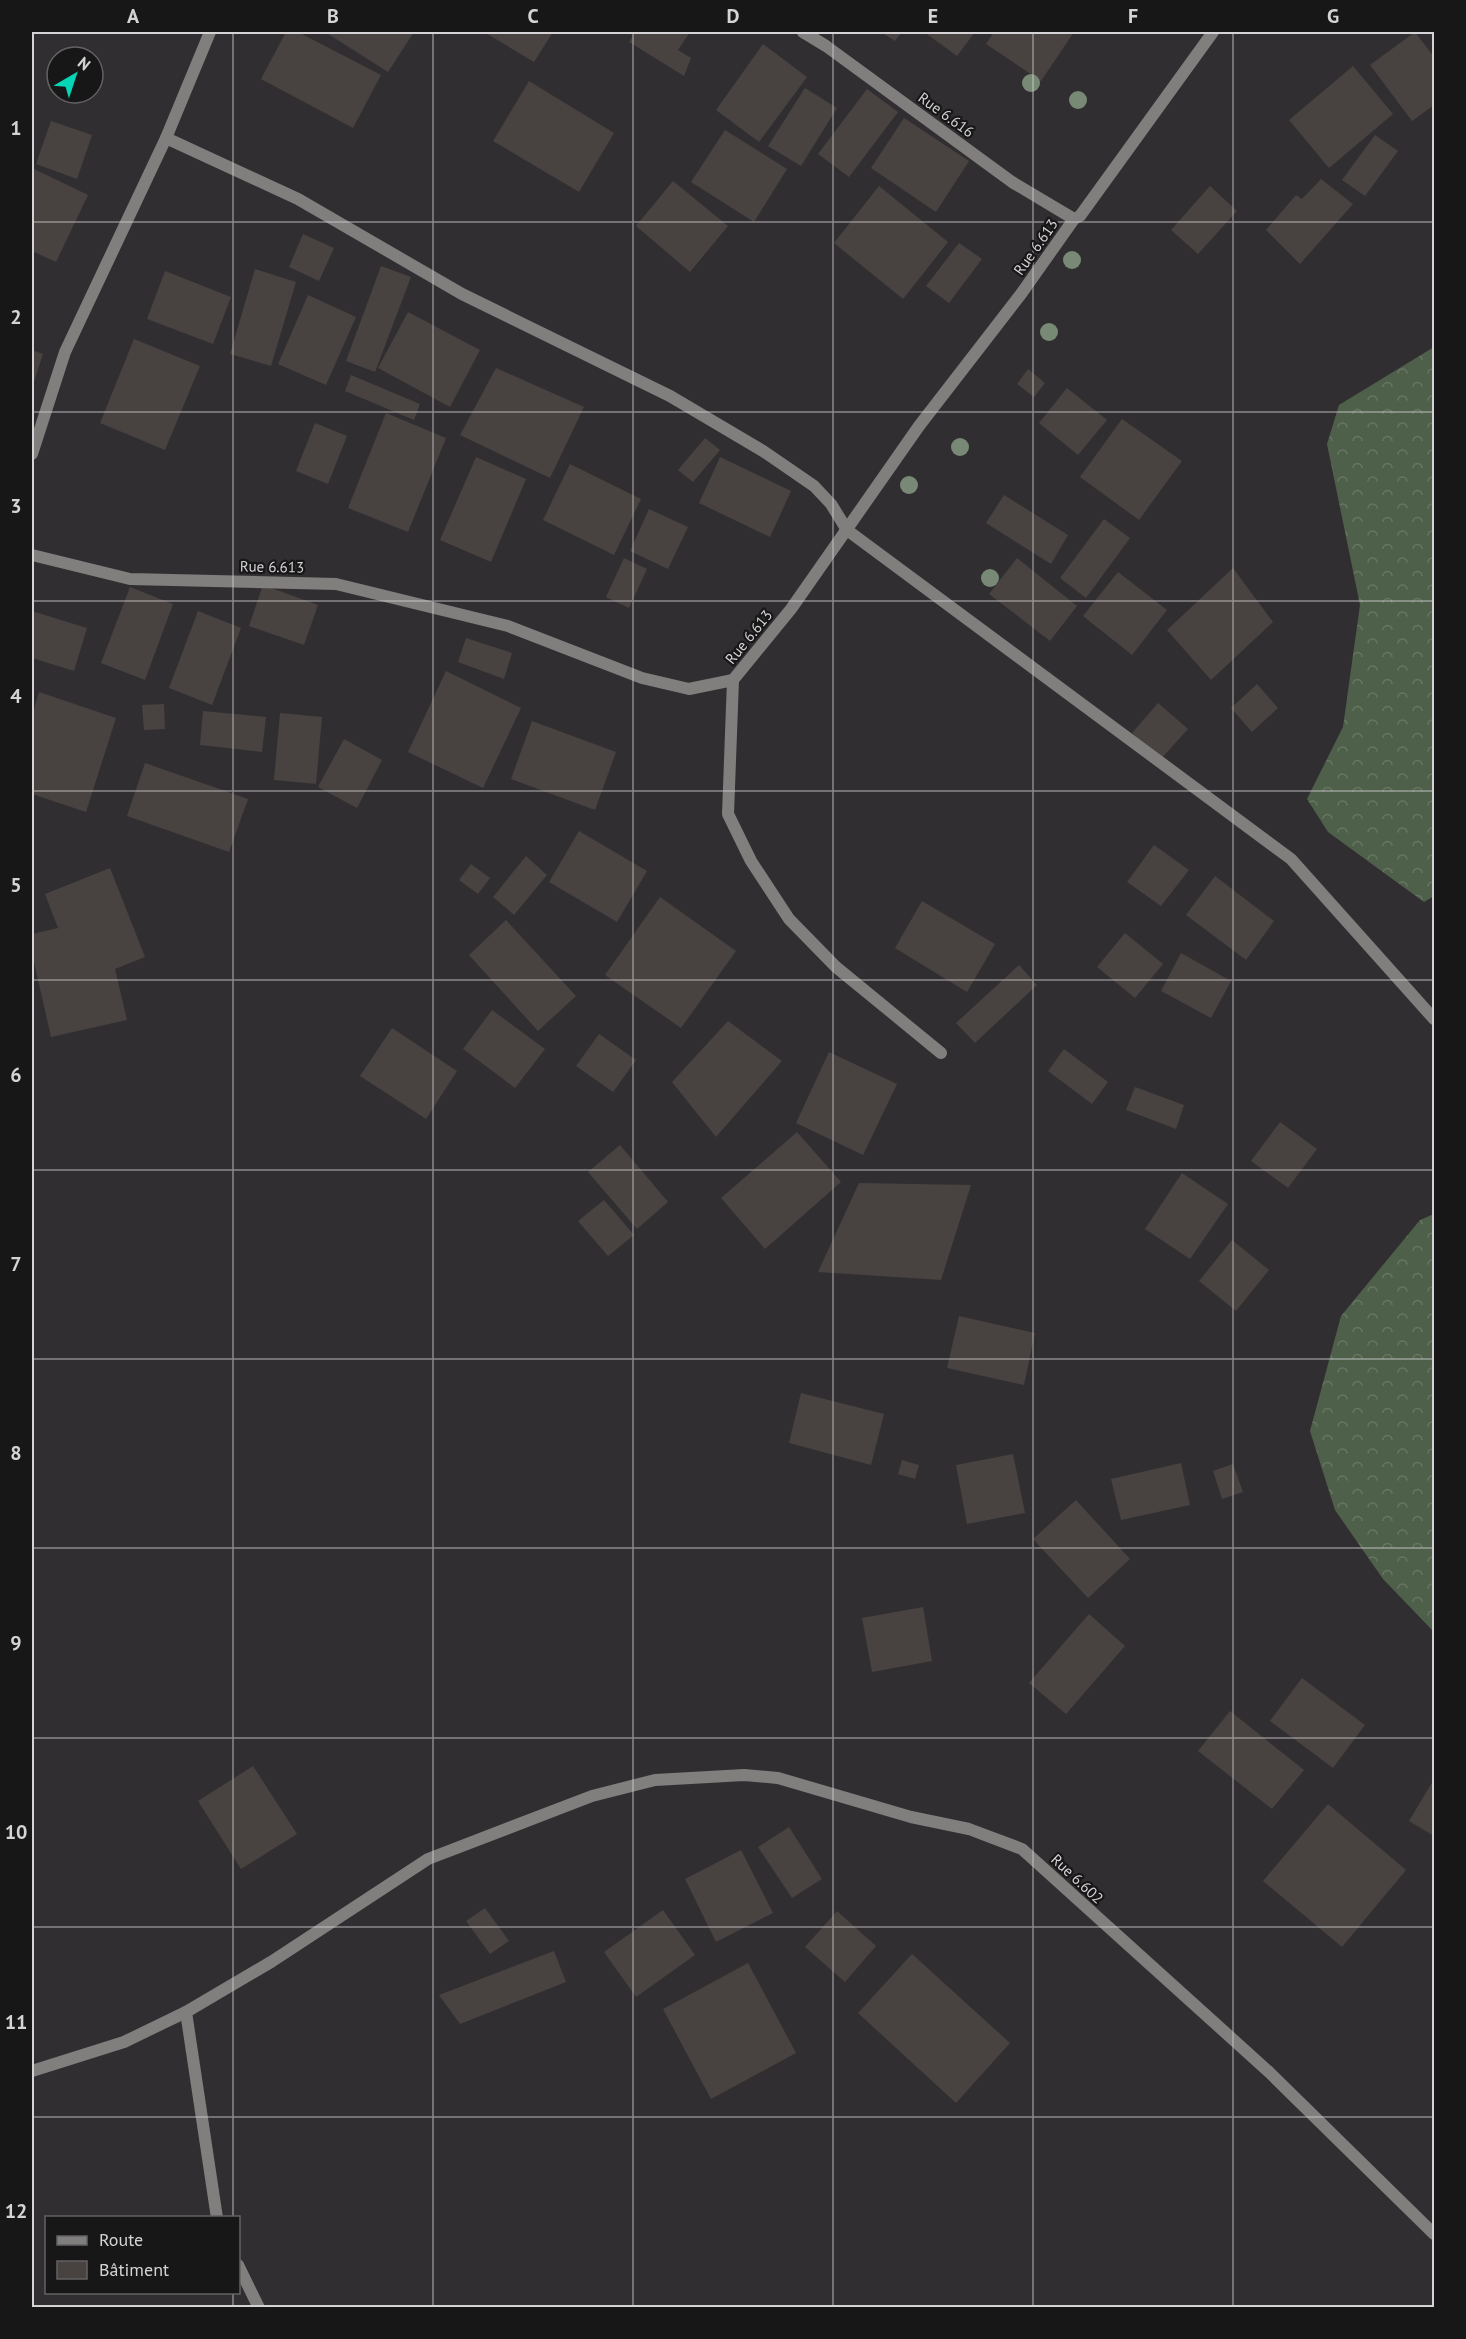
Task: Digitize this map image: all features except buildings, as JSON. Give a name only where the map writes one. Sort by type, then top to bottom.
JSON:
[{"type":"street","points":[[32,454],[65,352],[166,138],[210,32]]},
{"type":"street","name":"Rue 6.616","points":[[803,32],[826,46],[1012,182],[1074,219]]},
{"type":"street","name":"Rue 6.613","points":[[32,555],[130,579],[336,584],[508,626],[642,678],[689,689],[733,680],[791,609],[919,426],[1021,294],[1074,219],[1080,216],[1213,32]]},
{"type":"street","points":[[166,138],[298,199],[462,294],[670,396],[764,451],[814,486],[831,504],[847,530],[1291,859],[1434,1019]]},
{"type":"street","points":[[733,680],[728,814],[751,861],[789,919],[836,967],[941,1053]]},
{"type":"street","name":"Rue 6.602","points":[[32,2071],[124,2042],[186,2012],[271,1962],[428,1859],[592,1796],[655,1780],[744,1774],[778,1778],[911,1817],[969,1828],[1022,1849],[1269,2072],[1434,2234]]},
{"type":"street","points":[[186,2012],[217,2216]]},
{"type":"street","points":[[240,2269],[259,2307]]},
{"type":"green space","points":[[1434,347],[1434,896],[1424,902],[1328,832],[1307,799],[1343,727],[1360,605],[1327,444],[1339,405]]},
{"type":"green space","points":[[1434,1214],[1434,1632],[1383,1579],[1335,1510],[1310,1431],[1341,1316],[1420,1220]]}]
